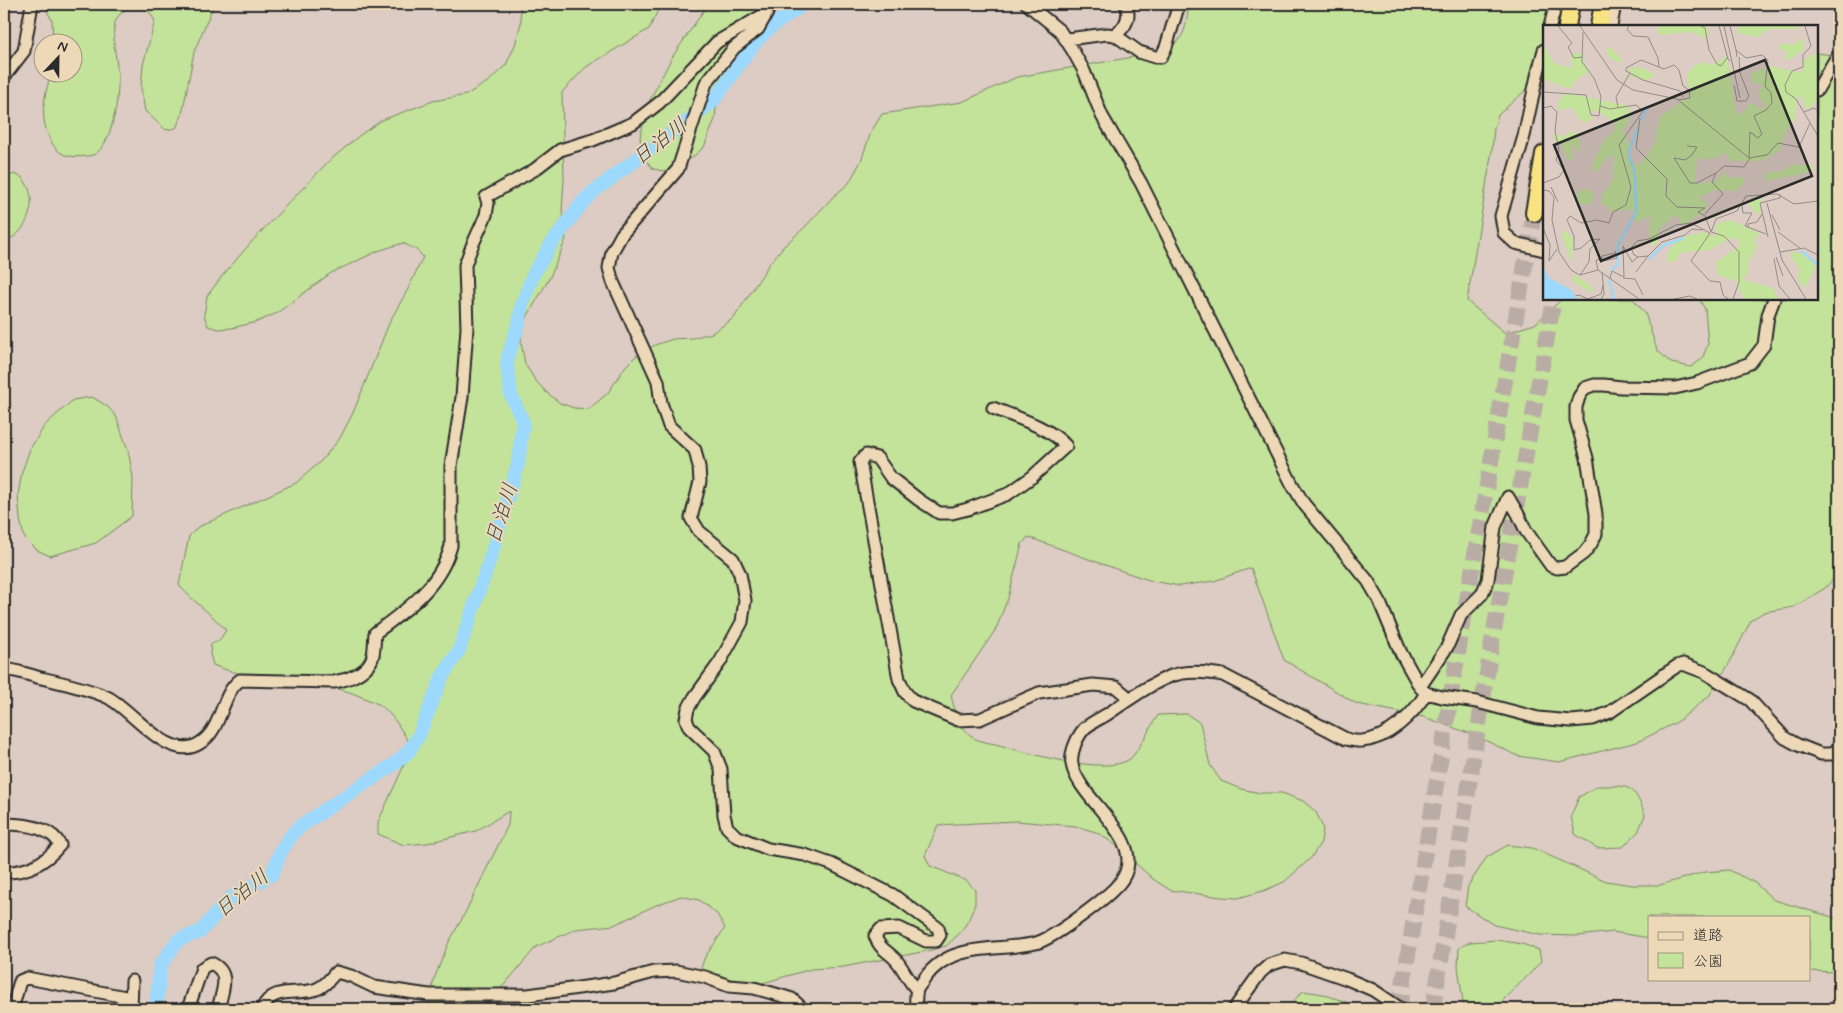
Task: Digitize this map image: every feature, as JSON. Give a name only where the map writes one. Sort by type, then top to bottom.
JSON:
[{"type":"highway","points":[[1567,25],[1570,4]]},
{"type":"highway","points":[[1599,25],[1603,4]]},
{"type":"highway","points":[[1534,213],[1543,160]]},
{"type":"street","points":[[4,77],[24,51],[32,4]]},
{"type":"street","points":[[1027,4],[1067,39],[1084,71],[1102,116],[1141,183],[1292,484],[1304,504],[1368,581],[1378,598],[1401,653],[1423,690],[1442,697],[1477,702],[1538,718],[1571,721],[1592,719],[1610,712],[1677,666],[1683,664],[1704,672],[1750,700],[1785,738],[1798,745],[1821,754],[1833,754],[1839,746]]},
{"type":"street","points":[[1115,35],[1124,29],[1127,22],[1128,10],[1126,4]]},
{"type":"street","points":[[1067,39],[1107,34],[1115,35],[1139,52],[1161,57],[1166,47],[1179,4]]},
{"type":"street","points":[[1550,25],[1556,4]]},
{"type":"street","points":[[1611,25],[1615,4]]},
{"type":"street","points":[[4,669],[92,691],[109,698],[159,738],[177,748],[187,748],[199,744],[209,736],[232,686],[240,680],[334,682],[348,680],[361,671],[371,661],[375,633],[410,607],[438,577],[448,558],[451,546],[451,466],[462,397],[467,328],[466,265],[486,215],[488,203],[486,197],[534,170],[560,150],[593,140],[633,123],[659,103],[717,42],[768,8]]},
{"type":"street","points":[[768,8],[758,29],[734,48],[706,83],[678,169],[622,234],[612,252],[609,268],[613,282],[658,381],[661,403],[669,426],[695,450],[700,482],[691,518],[699,531],[733,560],[740,574],[745,600],[742,622],[720,662],[694,698],[688,709],[686,719],[689,727],[714,751],[721,769],[724,815],[727,827],[736,836],[768,849],[805,855],[832,864],[894,895],[938,928],[940,935],[936,941],[926,941],[899,928],[881,929],[876,936],[878,945],[896,960],[917,990]]},
{"type":"street","points":[[1818,88],[1839,53]]},
{"type":"street","points":[[1543,54],[1524,136],[1501,216],[1504,233],[1515,244],[1543,250]]},
{"type":"street","points":[[916,1009],[917,990],[937,964],[952,956],[972,951],[1038,943],[1062,929],[1110,894],[1123,880],[1128,868],[1129,855],[1122,839],[1075,773],[1072,756],[1076,743],[1084,729],[1129,698],[1172,676],[1191,672],[1209,672],[1223,675],[1346,739],[1360,742],[1372,740],[1389,731],[1419,705],[1423,690],[1447,647],[1461,615],[1482,594],[1488,580],[1495,527],[1508,497],[1526,531],[1551,566],[1557,568],[1565,567],[1584,554],[1591,544],[1596,534],[1596,514],[1587,458],[1576,420],[1576,407],[1585,388],[1604,384],[1621,387],[1675,388],[1697,383],[1750,363],[1764,344],[1768,315],[1774,300]]},
{"type":"street","points":[[993,408],[1052,435],[1066,446],[1032,477],[1008,494],[968,509],[952,513],[939,513],[891,478],[877,458],[866,455],[860,462],[899,679],[904,692],[913,701],[958,720],[980,719],[1039,693],[1094,685],[1116,687],[1129,698]]},
{"type":"street","points":[[4,824],[19,824],[49,833],[60,844],[44,860],[29,869],[17,873],[4,872]]},
{"type":"street","points":[[1234,1009],[1260,973],[1269,965],[1286,960],[1347,979],[1373,990],[1401,1009]]},
{"type":"street","points":[[188,1009],[202,968],[211,963],[220,967],[224,977],[218,1009]]},
{"type":"street","points":[[262,1009],[271,997],[284,992],[314,990],[324,985],[336,972],[351,976],[374,987],[429,995],[528,994],[614,983],[654,972],[676,971],[705,977],[729,986],[754,988],[779,995],[792,999],[803,1009]]},
{"type":"street","points":[[12,1009],[20,981],[27,978],[131,1004],[132,981]]},
{"type":"street","points":[[4,993],[15,997]]},
{"type":"green space","points":[[43,4],[214,4],[194,52],[182,115],[176,128],[166,130],[145,111],[141,88],[143,65],[155,21],[148,11],[143,8],[132,7],[122,12],[115,21],[114,45],[118,76],[117,95],[114,118],[106,140],[95,154],[90,156],[69,156],[60,152],[51,142],[46,129],[44,101],[48,82],[82,82],[82,32],[53,32],[52,20]]},
{"type":"green space","points":[[520,4],[661,4],[649,29],[586,67],[562,92],[564,180],[562,210],[566,239],[550,277],[523,324],[521,342],[525,364],[535,380],[547,393],[560,403],[574,408],[589,409],[608,393],[625,367],[636,356],[655,345],[673,339],[692,338],[712,333],[734,318],[770,263],[783,247],[849,183],[861,161],[871,132],[882,114],[962,102],[1017,77],[1162,51],[1170,47],[1181,37],[1186,24],[1189,4],[1563,4],[1558,25],[1543,25],[1543,72],[1498,115],[1494,128],[1467,301],[1505,333],[1535,324],[1561,300],[1634,300],[1645,313],[1657,350],[1671,363],[1691,367],[1702,359],[1708,344],[1705,309],[1700,300],[1818,300],[1818,53],[1839,56],[1839,573],[1825,588],[1794,607],[1764,612],[1751,620],[1730,662],[1709,696],[1677,722],[1637,742],[1559,762],[1518,756],[1474,735],[1424,717],[1357,704],[1284,660],[1251,568],[1214,581],[1180,586],[1152,581],[1028,537],[1022,544],[1008,598],[996,629],[951,695],[956,713],[965,730],[974,738],[983,741],[1046,757],[1085,764],[1119,764],[1132,757],[1158,715],[1187,714],[1200,723],[1210,765],[1221,781],[1241,789],[1260,793],[1282,793],[1303,801],[1316,812],[1323,828],[1321,842],[1311,858],[1284,882],[1263,891],[1238,898],[1170,890],[1153,879],[1113,843],[1096,832],[1075,826],[1016,821],[938,825],[925,856],[930,866],[967,881],[975,890],[975,904],[969,919],[961,932],[946,946],[843,967],[811,969],[742,989],[699,973],[705,957],[725,928],[717,914],[699,900],[681,896],[656,905],[614,925],[576,929],[536,947],[506,983],[491,997],[486,1009],[428,1009],[434,979],[448,944],[508,825],[509,811],[476,831],[427,843],[404,845],[378,834],[378,822],[412,748],[394,719],[380,705],[344,690],[250,675],[213,665],[210,654],[211,644],[219,641],[226,630],[179,585],[189,536],[198,527],[296,483],[321,461],[340,438],[353,413],[390,321],[423,257],[418,251],[403,243],[378,251],[331,273],[277,313],[257,322],[218,329],[208,326],[204,315],[207,296],[223,275],[255,238],[328,162],[360,135],[382,120],[433,101],[466,95],[489,81],[506,65],[515,45],[521,23]]},
{"type":"green space","points":[[708,4],[758,4],[760,12],[725,71],[717,95],[715,119],[704,147],[688,161],[669,172],[653,169],[643,156],[640,137],[650,100],[671,59]]},
{"type":"green space","points":[[14,174],[23,178],[28,186],[31,207],[22,229],[11,239],[4,241],[4,179]]},
{"type":"green space","points":[[92,397],[107,406],[116,416],[128,450],[133,478],[132,516],[96,543],[50,556],[37,550],[24,537],[18,495],[22,472],[30,449],[45,425],[73,400]]},
{"type":"green space","points":[[1598,786],[1629,788],[1641,805],[1645,815],[1638,832],[1623,847],[1597,848],[1575,834],[1571,816],[1579,797]]},
{"type":"green space","points":[[1508,845],[1532,848],[1606,881],[1632,885],[1660,885],[1705,872],[1729,870],[1755,883],[1774,900],[1839,919],[1839,972],[1810,971],[1810,916],[1648,916],[1648,938],[1613,932],[1577,936],[1540,935],[1494,925],[1465,906],[1468,886],[1487,857]]},
{"type":"green space","points":[[1497,940],[1522,944],[1539,950],[1541,961],[1495,1009],[1464,1009],[1458,966],[1459,948],[1470,942]]},
{"type":"green space","points":[[1303,991],[1323,994],[1365,1009],[1288,1009]]},
{"type":"waterway","name":"日泊川","points":[[156,1009],[160,966],[178,940],[200,932],[229,899],[272,874],[281,851],[293,833],[302,825],[396,763],[409,751],[419,735],[442,677],[459,650],[489,562],[518,464],[523,422],[511,395],[507,366],[508,356],[519,323],[522,304],[534,273],[552,243],[583,202],[593,192],[710,104],[761,36],[804,4]]},
{"type":"tunnel","points":[[1399,1009],[1534,213]]},
{"type":"tunnel","points":[[1433,1009],[1493,636],[1554,300]]}]
